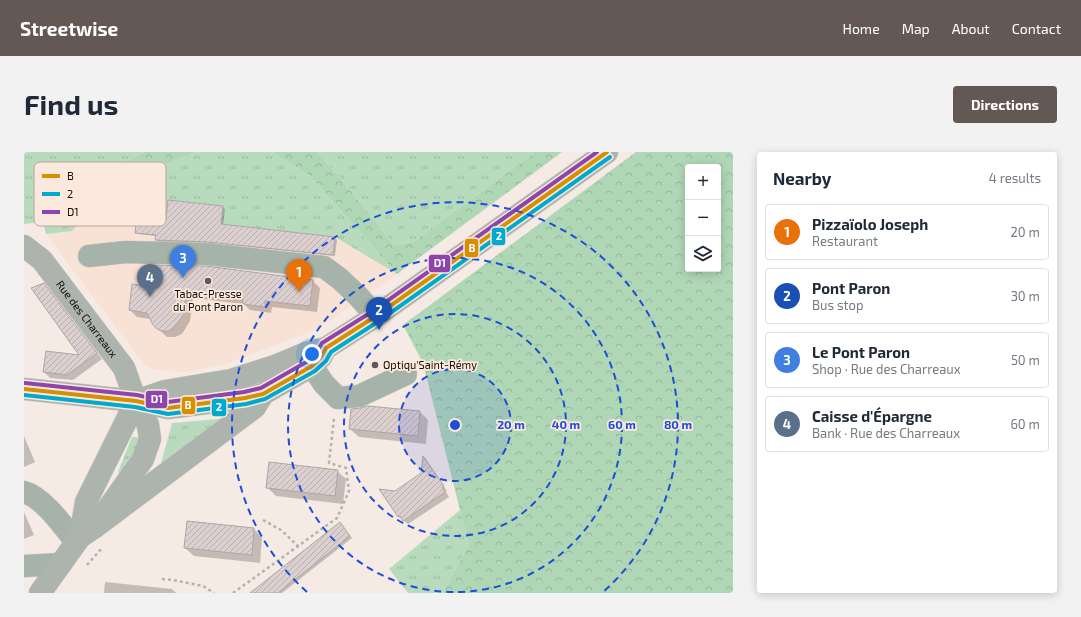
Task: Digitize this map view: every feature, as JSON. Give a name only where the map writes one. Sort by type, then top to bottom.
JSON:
[{"type":"main road","points":[[84,535],[86,502],[136,402],[165,391],[230,380],[275,366],[306,353],[326,348],[376,316],[607,152]]},
{"type":"main road","name":"Rue des Charreaux","points":[[24,246],[42,260],[124,368],[136,402],[148,425],[150,439],[143,459],[40,593]]},
{"type":"main road","points":[[24,389],[136,402],[168,408],[245,398],[263,394],[312,366],[326,348]]},
{"type":"main road","points":[[84,535],[255,407],[263,394]]},
{"type":"street","points":[[89,256],[126,252],[207,254],[324,267],[340,279],[376,316]]},
{"type":"street","points":[[312,366],[324,384],[338,398],[359,396],[406,374]]},
{"type":"street","points":[[24,492],[29,493],[58,518],[84,535]]},
{"type":"street","points":[[24,566],[61,564]]},
{"type":"path","points":[[233,593],[337,518],[349,491],[346,468],[329,463],[333,420],[338,398]]},
{"type":"path","points":[[263,520],[280,530],[298,546]]},
{"type":"path","points":[[162,579],[203,586],[214,593]]},
{"type":"shaded area","points":[[166,201],[223,206],[221,224],[335,237],[397,274],[320,328],[226,364],[187,372],[154,369],[144,364],[46,234],[72,231],[76,226],[166,226]]},
{"type":"green space","points":[[24,152],[145,152],[125,162],[34,162],[34,223],[24,224]]},
{"type":"green space","points":[[145,152],[196,152],[166,164],[166,162],[125,162]]},
{"type":"green space","points":[[196,152],[272,152],[309,175],[397,274],[335,237],[221,224],[223,206],[168,200],[166,218],[166,164]]},
{"type":"green space","points":[[272,152],[317,152],[342,180],[394,245],[413,242],[535,152],[562,152],[397,274],[309,175]]},
{"type":"green space","points":[[317,152],[535,152],[413,242],[394,245],[342,180]]},
{"type":"green space","points":[[636,152],[733,152],[733,593],[443,593],[469,544],[423,363],[403,325]]},
{"type":"green space","points":[[44,226],[76,226],[72,231],[46,234]]},
{"type":"green space","points":[[230,418],[161,471],[161,463],[172,423]]},
{"type":"green space","points":[[132,437],[138,437],[137,455],[121,476],[118,472]]},
{"type":"green space","points":[[460,510],[469,544],[443,593],[408,593],[389,569]]},
{"type":"building","points":[[168,200],[223,206],[221,224],[335,237],[333,255],[208,242],[155,240],[156,235],[135,233],[136,226],[166,226]]},
{"type":"building","points":[[152,265],[206,266],[313,280],[310,306],[265,301],[265,307],[243,304],[243,299],[186,292],[184,314],[173,329],[162,331],[153,325],[147,313],[129,310],[132,284],[149,287]]},
{"type":"building","points":[[44,283],[97,353],[67,375],[43,372],[46,351],[79,355],[31,288]]},
{"type":"building","points":[[368,406],[420,411],[418,436],[349,429],[351,409]]},
{"type":"building","points":[[423,456],[444,486],[442,487],[445,492],[403,521],[400,516],[398,517],[379,489],[395,491],[421,473]]},
{"type":"building","points":[[269,462],[338,470],[335,496],[266,488]]},
{"type":"building","points":[[187,521],[254,528],[252,555],[184,548]]},
{"type":"building","points":[[340,522],[350,536],[278,593],[250,593]]},
{"type":"transit line","name":"D1","points":[[25,383],[137,395],[168,402],[244,392],[261,388],[308,361],[316,353],[322,343],[373,311],[597,152]]},
{"type":"transit line","name":"B","points":[[24,389],[136,401],[168,408],[245,398],[263,394],[312,366],[321,357],[326,348],[376,316],[607,152]]},
{"type":"transit line","name":"2","points":[[24,395],[135,407],[168,414],[246,404],[265,399],[315,371],[326,361],[331,352],[379,321],[610,157]]},
{"type":"place","name":"Le Pont Paron","points":[[183,278]]},
{"type":"place","name":"Tabac-Presse du Pont Paron","points":[[208,281]]},
{"type":"place","name":"Pizzaïolo Joseph","points":[[299,292]]},
{"type":"place","name":"Caisse d'Épargne","points":[[150,297]]},
{"type":"place","name":"Pont Paron","points":[[379,330]]},
{"type":"place","name":"Optiqu'Saint-Rémy","points":[[375,365]]}]
